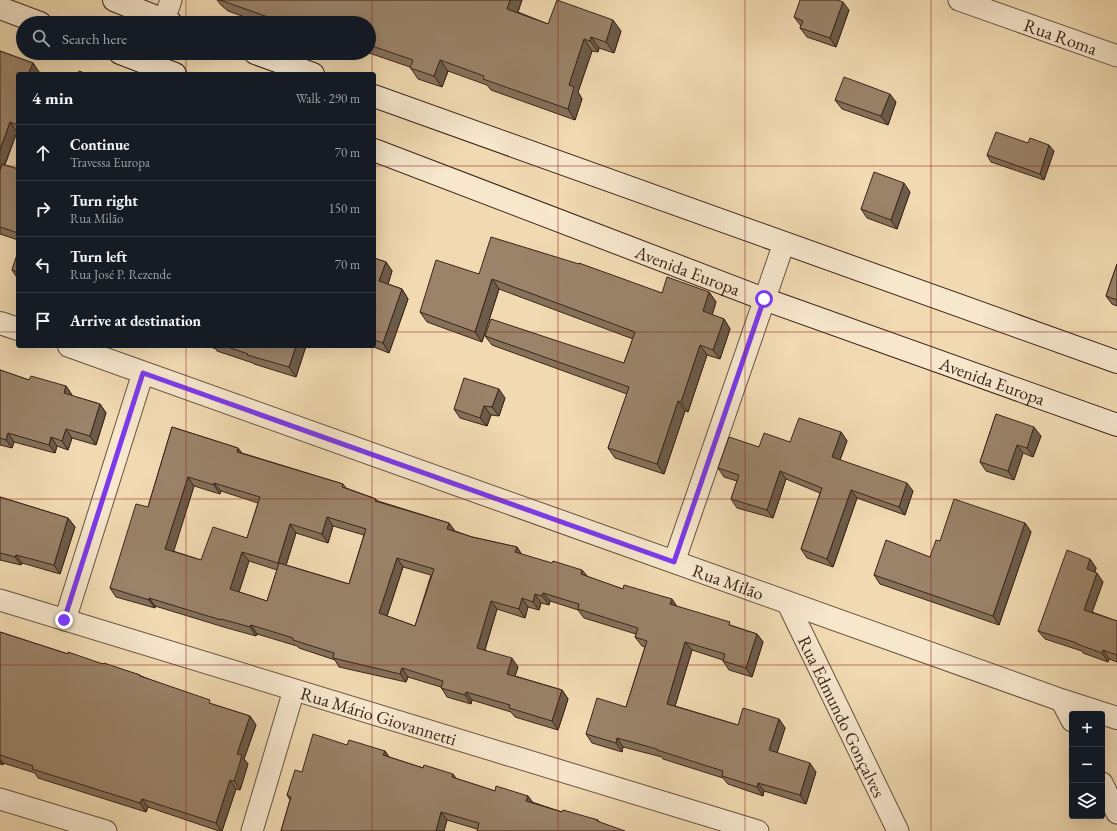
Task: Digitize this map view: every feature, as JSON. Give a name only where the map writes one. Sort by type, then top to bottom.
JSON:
[{"type":"main road","points":[[114,0],[152,16]]},
{"type":"main road","points":[[0,8],[21,16]]},
{"type":"main road","points":[[154,60],[173,72]]},
{"type":"main road","points":[[274,60],[307,72]]},
{"type":"main road","points":[[376,97],[1117,362]]},
{"type":"main road","name":"Avenida Europa","points":[[376,151],[764,299],[1117,425]]},
{"type":"main road","points":[[0,323],[16,328]]},
{"type":"main road","name":"Rua Milão","points":[[74,348],[1061,700],[1117,718]]},
{"type":"street","points":[[167,16],[171,0]]},
{"type":"street","name":"Rua Roma","points":[[959,0],[1117,56]]},
{"type":"street","points":[[674,562],[784,243]]},
{"type":"street","points":[[64,620],[143,373]]},
{"type":"street","name":"Rua Mário Giovannetti","points":[[0,600],[758,831]]},
{"type":"street","name":"Rua Edmundo Gonçalves","points":[[787,602],[898,831]]},
{"type":"street","points":[[252,831],[294,690]]},
{"type":"street","points":[[1061,700],[1069,715]]},
{"type":"street","points":[[1102,783],[1117,813]]},
{"type":"street","points":[[0,799],[106,831]]},
{"type":"building","points":[[220,0],[510,0],[507,9],[548,24],[557,0],[613,20],[606,42],[591,37],[590,41],[584,39],[569,85],[574,87],[568,109],[483,79],[484,76],[440,60],[434,76],[410,68],[413,60],[376,47],[376,16],[265,16]]},
{"type":"building","points":[[800,0],[838,0],[843,2],[830,38],[800,28],[803,21],[794,17]]},
{"type":"building","points":[[0,51],[16,57],[16,60],[25,60],[33,63],[29,72],[16,72],[16,124],[10,122],[0,150]]},
{"type":"building","points":[[844,77],[890,94],[881,116],[835,100]]},
{"type":"building","points":[[996,132],[1028,143],[1030,138],[1049,145],[1040,174],[987,155]]},
{"type":"building","points":[[2,164],[16,168],[16,232],[0,227],[0,171]]},
{"type":"building","points":[[874,172],[904,183],[891,220],[861,209]]},
{"type":"building","points":[[491,237],[579,263],[662,293],[667,277],[709,292],[703,311],[724,319],[713,350],[700,345],[681,402],[678,401],[657,464],[608,448],[629,387],[485,336],[491,319],[624,363],[635,332],[492,279],[475,332],[420,312],[436,260],[479,274]]},
{"type":"building","points":[[16,258],[16,271],[12,270]]},
{"type":"building","points":[[376,259],[386,262],[379,281],[402,289],[383,343],[376,341]]},
{"type":"building","points":[[1117,264],[1117,300],[1106,296]]},
{"type":"building","points":[[231,348],[295,348],[289,367],[247,355],[248,354]]},
{"type":"building","points":[[0,370],[29,380],[31,376],[66,386],[64,393],[100,404],[90,436],[66,429],[62,441],[51,437],[49,445],[8,433],[6,440],[0,438]]},
{"type":"building","points":[[464,378],[499,389],[492,407],[484,406],[480,418],[454,409]]},
{"type":"building","points":[[996,414],[1034,427],[1027,448],[1017,445],[1008,471],[980,462]]},
{"type":"building","points":[[799,418],[841,432],[832,457],[907,483],[899,507],[851,490],[827,559],[801,549],[822,488],[780,471],[767,510],[731,499],[739,475],[718,468],[729,437],[759,447],[764,433],[790,442]]},
{"type":"building","points":[[172,427],[238,448],[237,452],[343,484],[342,487],[376,499],[375,501],[449,523],[447,529],[472,537],[517,547],[515,552],[582,570],[581,574],[623,589],[624,585],[672,599],[670,604],[730,622],[729,625],[757,634],[746,668],[723,661],[725,654],[685,642],[667,704],[738,725],[743,708],[779,719],[769,750],[810,763],[800,795],[758,783],[757,787],[722,776],[723,771],[657,749],[617,738],[616,743],[586,734],[597,698],[626,707],[647,641],[635,637],[638,628],[578,609],[579,604],[543,593],[542,596],[535,594],[533,602],[522,598],[519,609],[491,601],[477,648],[512,658],[507,674],[562,690],[552,721],[509,708],[510,705],[466,692],[465,695],[441,688],[443,681],[402,668],[400,674],[333,658],[334,653],[293,640],[293,638],[251,625],[250,627],[221,620],[110,588],[136,504],[148,507]],"holes":[[[188,477],[260,497],[247,538],[213,527],[201,560],[165,549]],[[327,517],[366,529],[349,584],[279,563],[267,601],[230,589],[242,552],[278,563],[290,524],[322,534]],[[397,558],[434,569],[415,626],[379,613]]]},
{"type":"building","points":[[0,497],[68,518],[54,565],[16,555],[15,557],[0,553]]},
{"type":"building","points":[[954,499],[1025,523],[993,616],[874,575],[886,540],[930,557],[936,540],[940,541]]},
{"type":"building","points":[[1067,550],[1090,559],[1087,569],[1097,573],[1084,610],[1117,621],[1117,655],[1103,650],[1102,653],[1077,643],[1038,631]]},
{"type":"building","points":[[0,632],[140,675],[210,700],[209,703],[250,716],[237,754],[242,755],[238,769],[234,781],[230,780],[216,823],[142,799],[140,803],[32,769],[33,766],[0,755]]},
{"type":"building","points":[[313,734],[347,745],[349,740],[385,751],[383,755],[423,768],[424,765],[453,774],[452,777],[495,791],[496,786],[528,796],[526,801],[562,812],[563,810],[598,820],[597,821],[625,831],[477,831],[479,823],[441,812],[436,831],[281,831],[291,797],[287,795],[295,770],[302,772]]},
{"type":"route","points":[[64,620],[143,373],[674,562],[764,299]]}]
